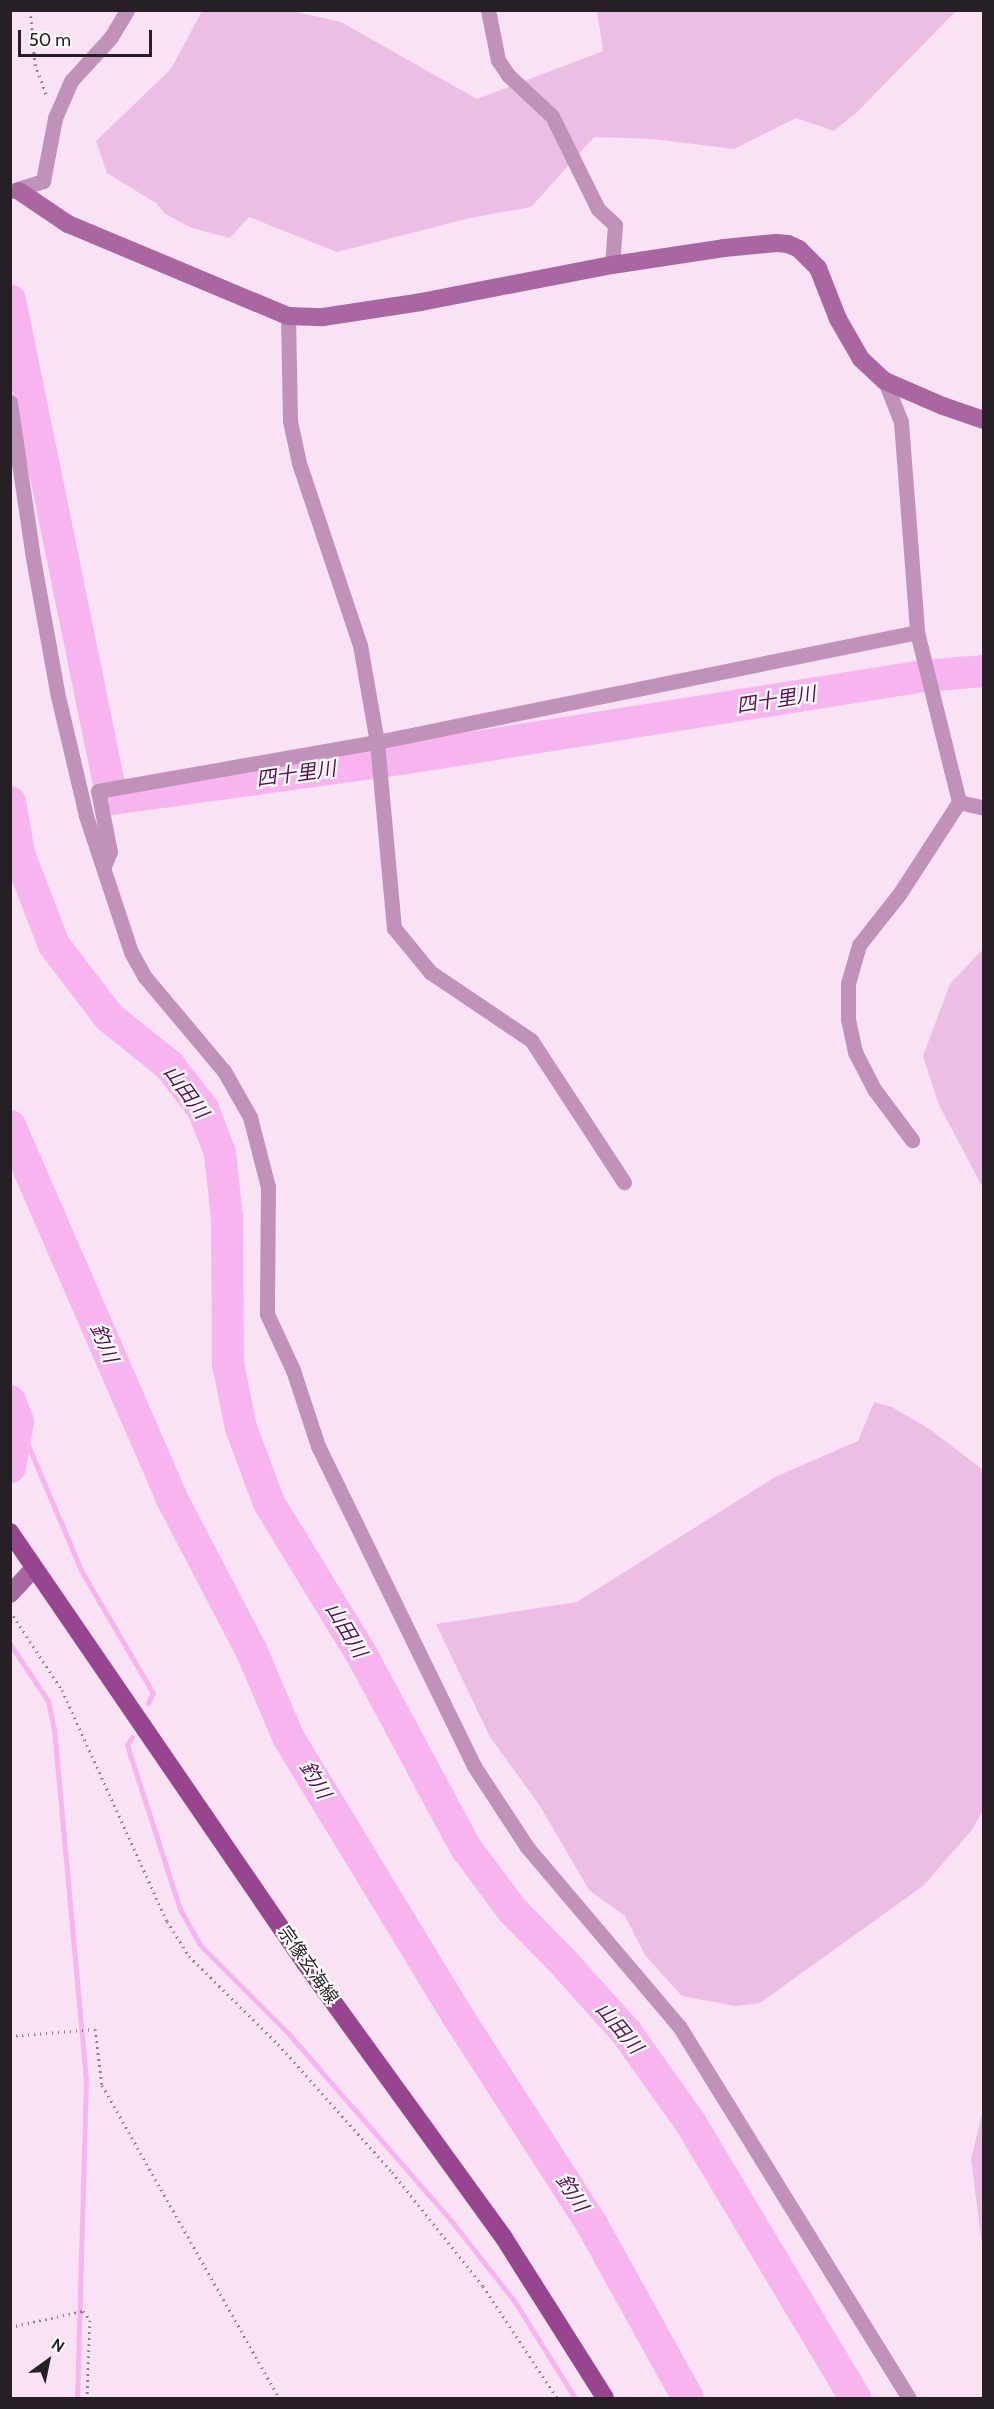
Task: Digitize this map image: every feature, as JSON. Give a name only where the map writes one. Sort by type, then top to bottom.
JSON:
[{"type":"main road","name":"宗像玄海線","points":[[12,1535],[151,1734],[305,1963],[504,2238],[605,2398]]},
{"type":"street","points":[[15,191],[43,181],[55,118],[71,81],[111,37],[127,10]]},
{"type":"street","points":[[488,10],[498,60],[508,75],[552,116],[598,209],[615,225],[612,265]]},
{"type":"street","points":[[15,191],[69,224],[288,316],[334,316],[612,265],[724,248],[788,244],[799,249],[818,268],[838,319],[861,359],[885,381],[984,420]]},
{"type":"street","points":[[288,316],[290,421],[299,463],[360,645],[377,742],[394,928],[430,972],[531,1040],[624,1182]]},
{"type":"street","points":[[885,381],[901,422],[917,632],[959,802],[900,893],[859,945],[848,983],[848,1019],[855,1052],[874,1089],[912,1140]]},
{"type":"street","points":[[10,402],[33,558],[57,692],[86,816],[131,952],[145,976],[224,1071],[250,1118],[268,1187],[267,1314],[293,1371],[318,1446],[474,1766],[527,1847],[679,2026],[909,2398]]},
{"type":"street","points":[[104,866],[110,852],[98,791],[377,742],[917,632]]},
{"type":"street","points":[[959,802],[984,808]]},
{"type":"street","points":[[10,1594],[34,1568]]},
{"type":"path","points":[[30,10],[35,64],[55,118]]},
{"type":"path","points":[[10,1611],[62,1690],[167,1921],[189,1956],[278,2044],[392,2172],[483,2286],[557,2398]]},
{"type":"path","points":[[10,2036],[95,2029],[102,2085],[279,2398]]},
{"type":"path","points":[[10,2327],[83,2311],[90,2320],[87,2398]]},
{"type":"shaded area","points":[[202,11],[292,11],[341,22],[477,99],[603,51],[597,11],[956,11],[857,112],[834,131],[796,118],[734,149],[653,139],[594,137],[531,207],[470,218],[337,252],[249,217],[230,238],[192,228],[165,214],[156,203],[107,173],[96,141],[171,69]]},
{"type":"shaded area","points":[[983,949],[983,1188],[939,1105],[923,1056],[950,984]]},
{"type":"shaded area","points":[[874,1402],[892,1407],[931,1430],[983,1470],[983,1811],[971,1831],[923,1886],[760,2003],[735,2006],[682,1996],[645,1955],[625,1916],[589,1890],[540,1806],[490,1737],[436,1624],[577,1602],[775,1477],[858,1441]]},
{"type":"shaded area","points":[[983,2110],[983,2253],[971,2159]]},
{"type":"waterway","name":"四十里川","points":[[10,300],[112,799],[401,759],[924,676],[984,671]]},
{"type":"waterway","name":"山田川","points":[[10,802],[19,854],[54,945],[109,1017],[169,1065],[203,1109],[220,1153],[227,1218],[228,1364],[241,1428],[269,1503],[363,1657],[466,1848],[512,1910],[564,1963],[626,2032],[690,2122],[855,2398]]},
{"type":"waterway","name":"釣川","points":[[10,1126],[171,1497],[252,1652],[288,1737],[457,2015],[591,2223],[688,2398]]},
{"type":"waterway","points":[[10,1401],[18,1422],[10,1467]]},
{"type":"waterway","points":[[18,1422],[82,1572],[153,1693],[148,1703]]},
{"type":"waterway","points":[[10,1644],[48,1701],[54,1729],[86,2079],[77,2398]]},
{"type":"waterway","points":[[132,1737],[127,1745],[180,1909],[200,1945],[288,2033],[453,2223],[515,2302],[575,2398]]}]
